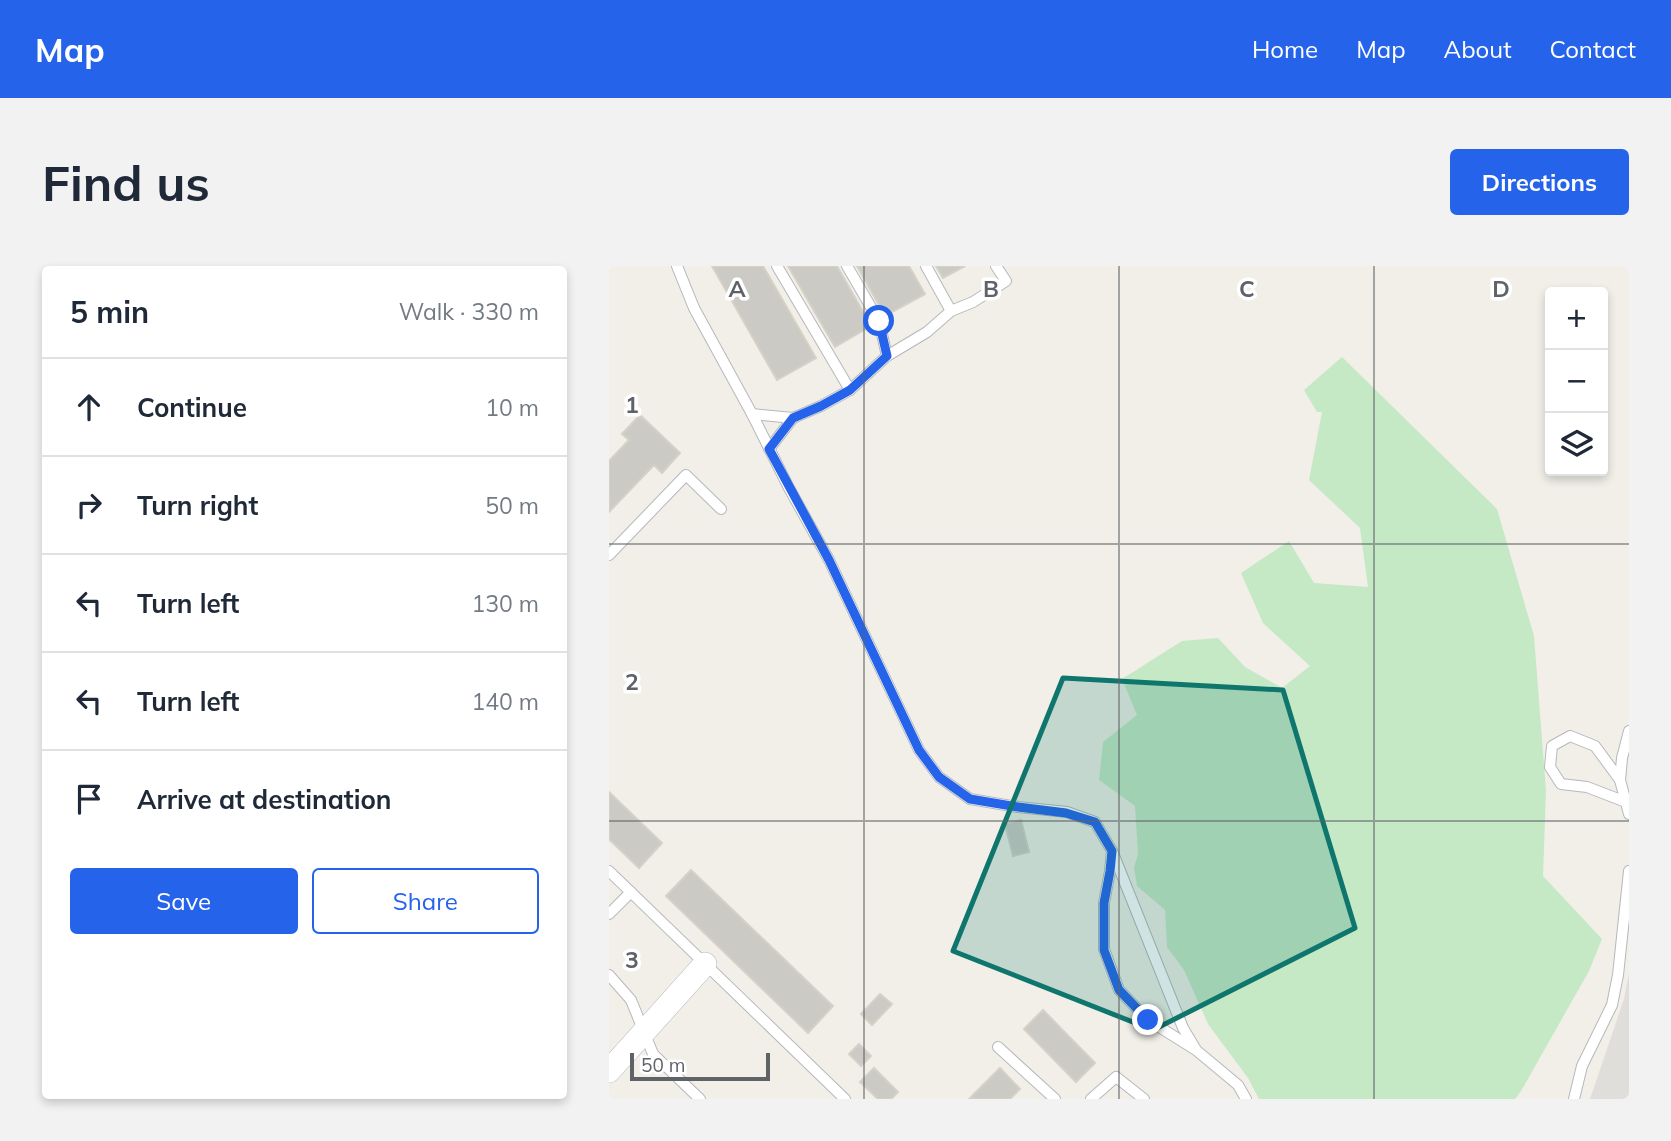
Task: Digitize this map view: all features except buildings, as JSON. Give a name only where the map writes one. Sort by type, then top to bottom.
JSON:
[{"type":"street","points":[[609,1071],[705,964]]},
{"type":"lane","points":[[677,266],[694,308],[829,560],[919,750],[939,777],[970,799],[1066,813],[1095,822],[1112,851],[1184,1028],[1196,1050]]},
{"type":"lane","points":[[777,266],[850,390]]},
{"type":"lane","points":[[847,266],[879,321],[887,356]]},
{"type":"lane","points":[[926,266],[951,311]]},
{"type":"lane","points":[[752,414],[793,418],[850,390],[887,356],[927,332],[951,311],[973,302],[1006,281],[996,266]]},
{"type":"lane","points":[[769,449],[793,418]]},
{"type":"lane","points":[[609,555],[686,475],[721,509]]},
{"type":"lane","points":[[1629,731],[1620,780],[1629,814]]},
{"type":"lane","points":[[1620,780],[1595,746],[1570,736],[1552,746],[1550,767],[1561,784],[1587,787],[1626,802]]},
{"type":"lane","points":[[1112,851],[1104,903],[1104,950],[1119,990],[1148,1020],[1196,1050],[1238,1085],[1246,1099]]},
{"type":"lane","points":[[609,871],[845,1099]]},
{"type":"lane","points":[[1574,1099],[1582,1066],[1612,1005],[1618,975],[1629,871]]},
{"type":"lane","points":[[609,914],[631,892]]},
{"type":"lane","points":[[609,975],[631,1000],[653,1054],[700,1099]]},
{"type":"lane","points":[[998,1047],[1055,1099]]},
{"type":"lane","points":[[1091,1099],[1116,1077],[1144,1099]]},
{"type":"highlighted area","points":[[1063,678],[1283,690],[1355,928],[1153,1030],[953,951]]},
{"type":"shaded area","points":[[1629,973],[1629,1099],[1590,1099],[1624,999]]},
{"type":"green space","points":[[1342,357],[1497,509],[1534,636],[1546,791],[1543,876],[1602,939],[1589,971],[1515,1099],[1259,1099],[1248,1078],[1208,1024],[1184,970],[1167,947],[1165,910],[1137,886],[1134,868],[1138,854],[1135,806],[1099,780],[1103,742],[1137,715],[1122,679],[1182,641],[1218,638],[1245,667],[1282,688],[1310,666],[1263,623],[1241,573],[1289,541],[1314,583],[1368,587],[1360,528],[1309,480],[1322,412],[1317,412],[1304,390]]},
{"type":"route","points":[[879,321],[887,356],[850,390],[793,418],[769,449],[829,560],[919,750],[939,777],[970,799],[1066,813],[1095,822],[1112,851],[1104,903],[1104,950],[1119,990],[1148,1020]]}]
